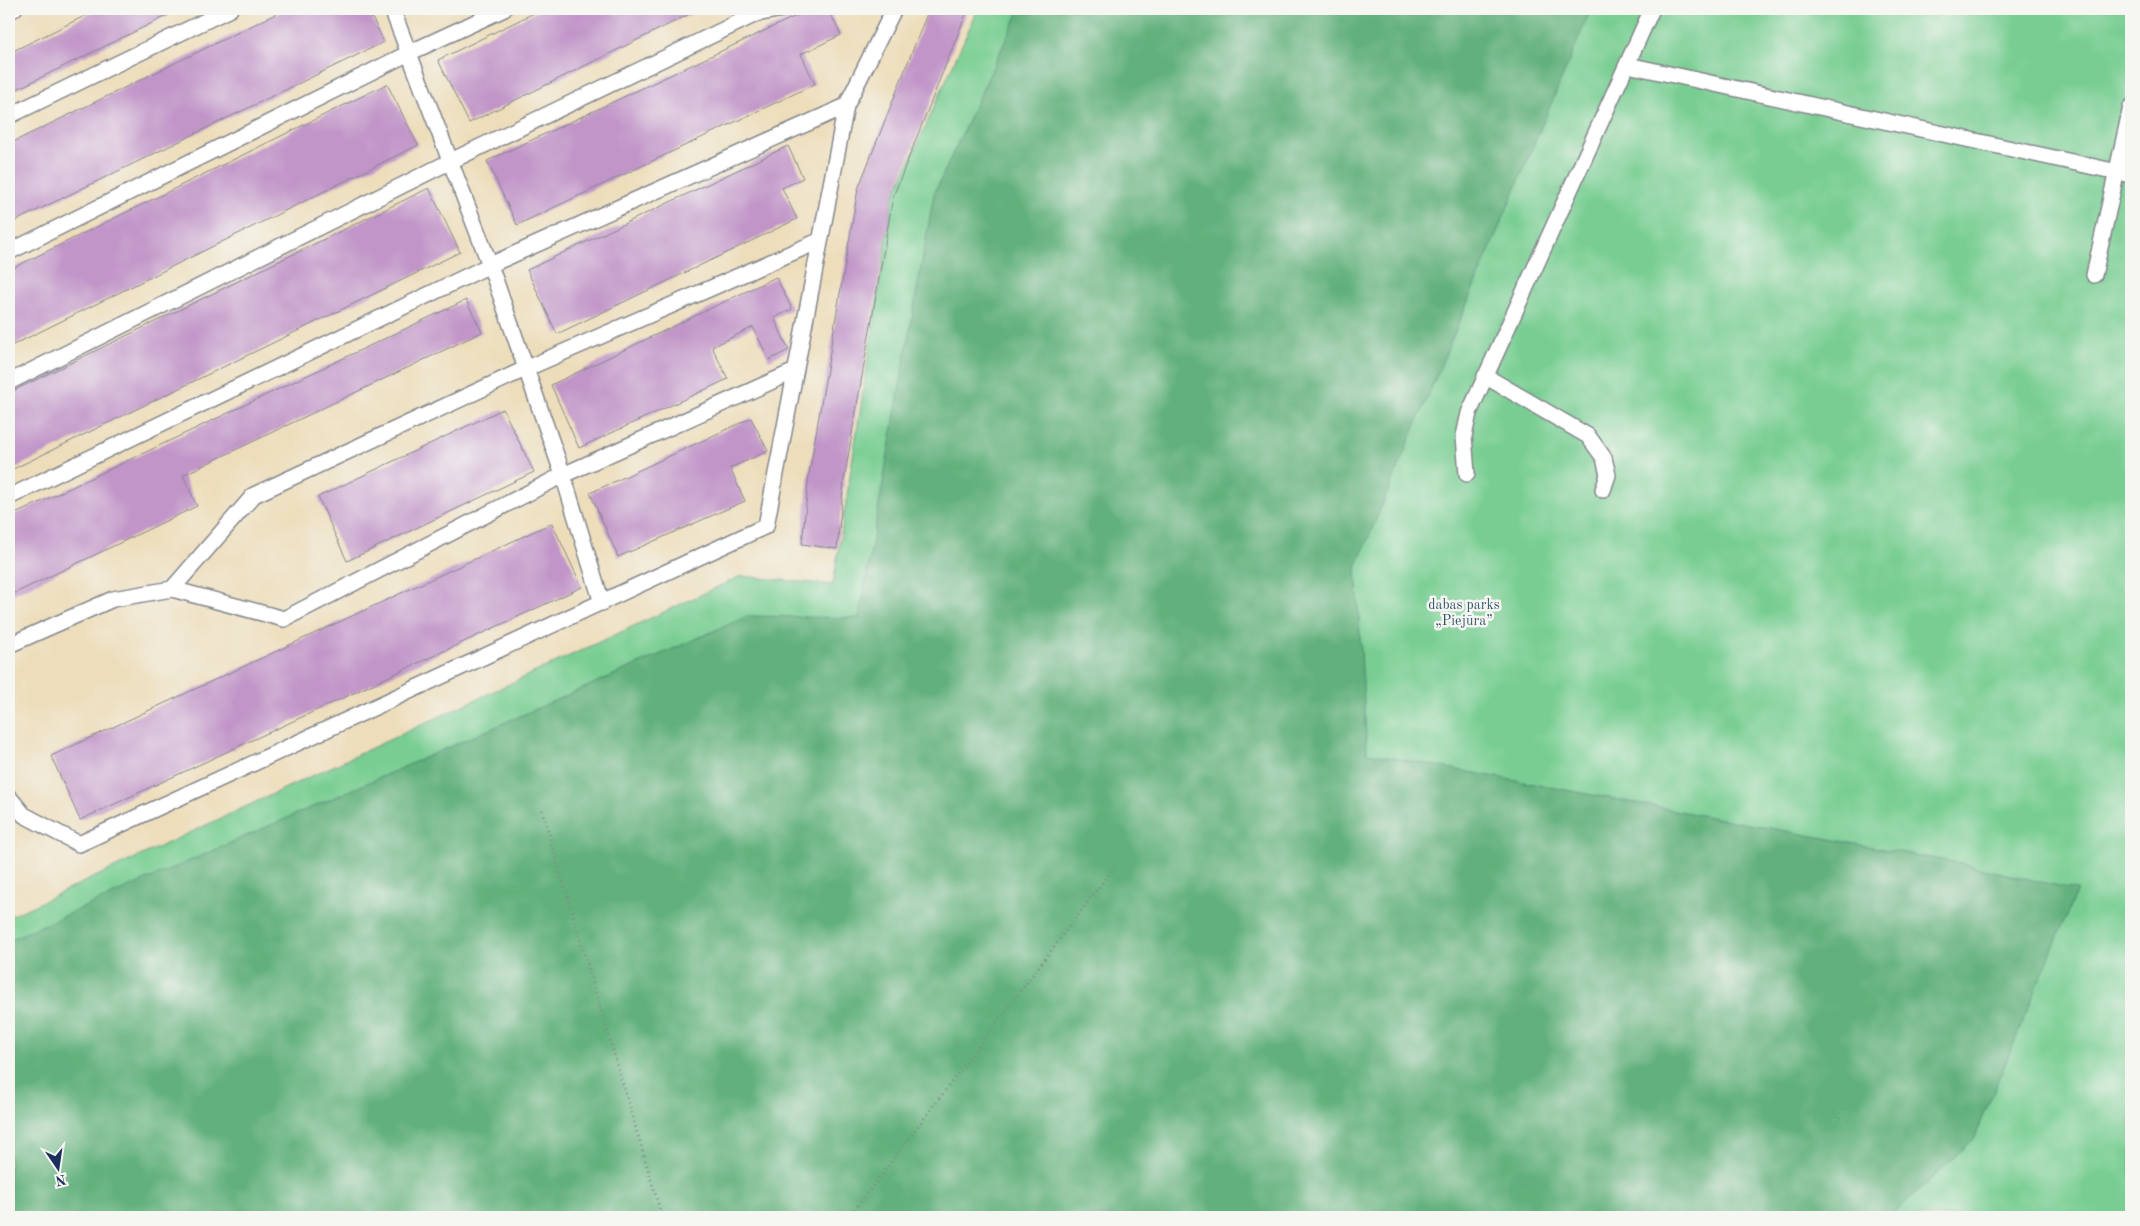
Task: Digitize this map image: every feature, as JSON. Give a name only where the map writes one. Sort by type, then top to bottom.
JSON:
[{"type":"lane","points":[[9,11],[14,9]]},
{"type":"lane","points":[[9,116],[230,9]]},
{"type":"lane","points":[[392,9],[490,265],[563,475],[602,603]]},
{"type":"lane","points":[[9,252],[409,53],[504,9]]},
{"type":"lane","points":[[9,382],[451,161],[756,14],[783,9]]},
{"type":"lane","points":[[9,797],[24,815],[79,844],[766,526],[846,106],[894,9]]},
{"type":"lane","points":[[1467,474],[1464,436],[1469,413],[1652,9]]},
{"type":"lane","points":[[1628,65],[2131,175]]},
{"type":"lane","points":[[9,497],[490,265],[846,106]]},
{"type":"lane","points":[[2094,275],[2131,108]]},
{"type":"lane","points":[[172,590],[254,495],[525,369],[819,241]]},
{"type":"lane","points":[[9,645],[113,599],[172,590],[284,619],[563,475],[795,371]]},
{"type":"lane","points":[[1485,376],[1588,436],[1604,458],[1608,475],[1603,490]]},
{"type":"path","points":[[542,810],[662,1217]]},
{"type":"path","points":[[847,1217],[860,1203],[1115,866]]},
{"type":"green space","name":"dabas parks „Piejūra”","points":[[978,9],[2131,9],[2131,1217],[9,1217],[9,911],[11,916],[741,576],[833,585],[893,198]]},
{"type":"green space","name":"dabas parks „Piejūra”","points":[[1020,9],[1591,9],[1356,567],[1367,753],[1953,862],[2077,890],[1974,1139],[1890,1217],[9,1217],[9,940],[748,616],[859,618],[934,194]]},
{"type":"building","points":[[99,9],[181,9],[9,93],[9,53]]},
{"type":"building","points":[[286,9],[368,9],[384,42],[9,224],[9,144]]},
{"type":"building","points":[[542,9],[700,9],[469,123],[438,60]]},
{"type":"building","points":[[811,9],[828,9],[841,35],[801,54],[815,84],[517,225],[487,161]]},
{"type":"building","points":[[929,9],[968,9],[893,197],[844,480],[837,549],[802,544],[809,474],[858,189]]},
{"type":"building","points":[[387,84],[418,145],[9,347],[9,270]]},
{"type":"building","points":[[788,146],[803,178],[782,188],[797,219],[557,334],[527,270]]},
{"type":"building","points":[[429,188],[460,252],[9,471],[9,393]]},
{"type":"building","points":[[776,277],[792,309],[774,318],[789,350],[769,360],[753,327],[712,347],[728,379],[579,448],[551,385]]},
{"type":"building","points":[[466,300],[482,332],[183,475],[197,506],[11,595],[9,591],[9,517]]},
{"type":"building","points":[[503,409],[534,472],[347,561],[318,497]]},
{"type":"building","points":[[751,418],[768,451],[730,468],[745,501],[618,557],[590,493]]},
{"type":"building","points":[[552,523],[582,587],[80,820],[51,756]]}]
